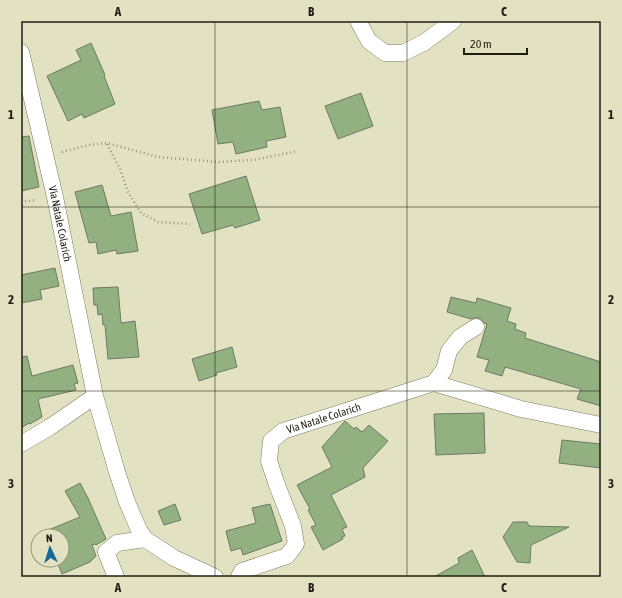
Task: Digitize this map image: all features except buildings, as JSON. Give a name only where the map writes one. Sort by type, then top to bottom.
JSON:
[{"type":"street","points":[[358,21],[369,42],[385,53],[404,53],[425,42],[453,21]]},
{"type":"street","name":"Via Natale Colarich","points":[[21,52],[46,156],[95,396],[124,494],[145,539]]},
{"type":"street","points":[[476,327],[460,337],[449,351],[444,370],[434,383],[521,409],[601,425]]},
{"type":"street","name":"Via Natale Colarich","points":[[239,577],[242,571],[287,556],[296,544],[293,526],[269,461],[272,441],[282,431],[434,383]]},
{"type":"street","points":[[21,444],[50,427],[95,396]]},
{"type":"street","points":[[116,577],[106,552],[117,543],[145,539],[174,558],[215,577]]},
{"type":"path","points":[[46,156],[89,144],[106,143],[158,157],[219,162],[253,160],[297,151]]},
{"type":"path","points":[[106,143],[120,169],[128,192],[141,213],[158,222],[190,224]]}]
